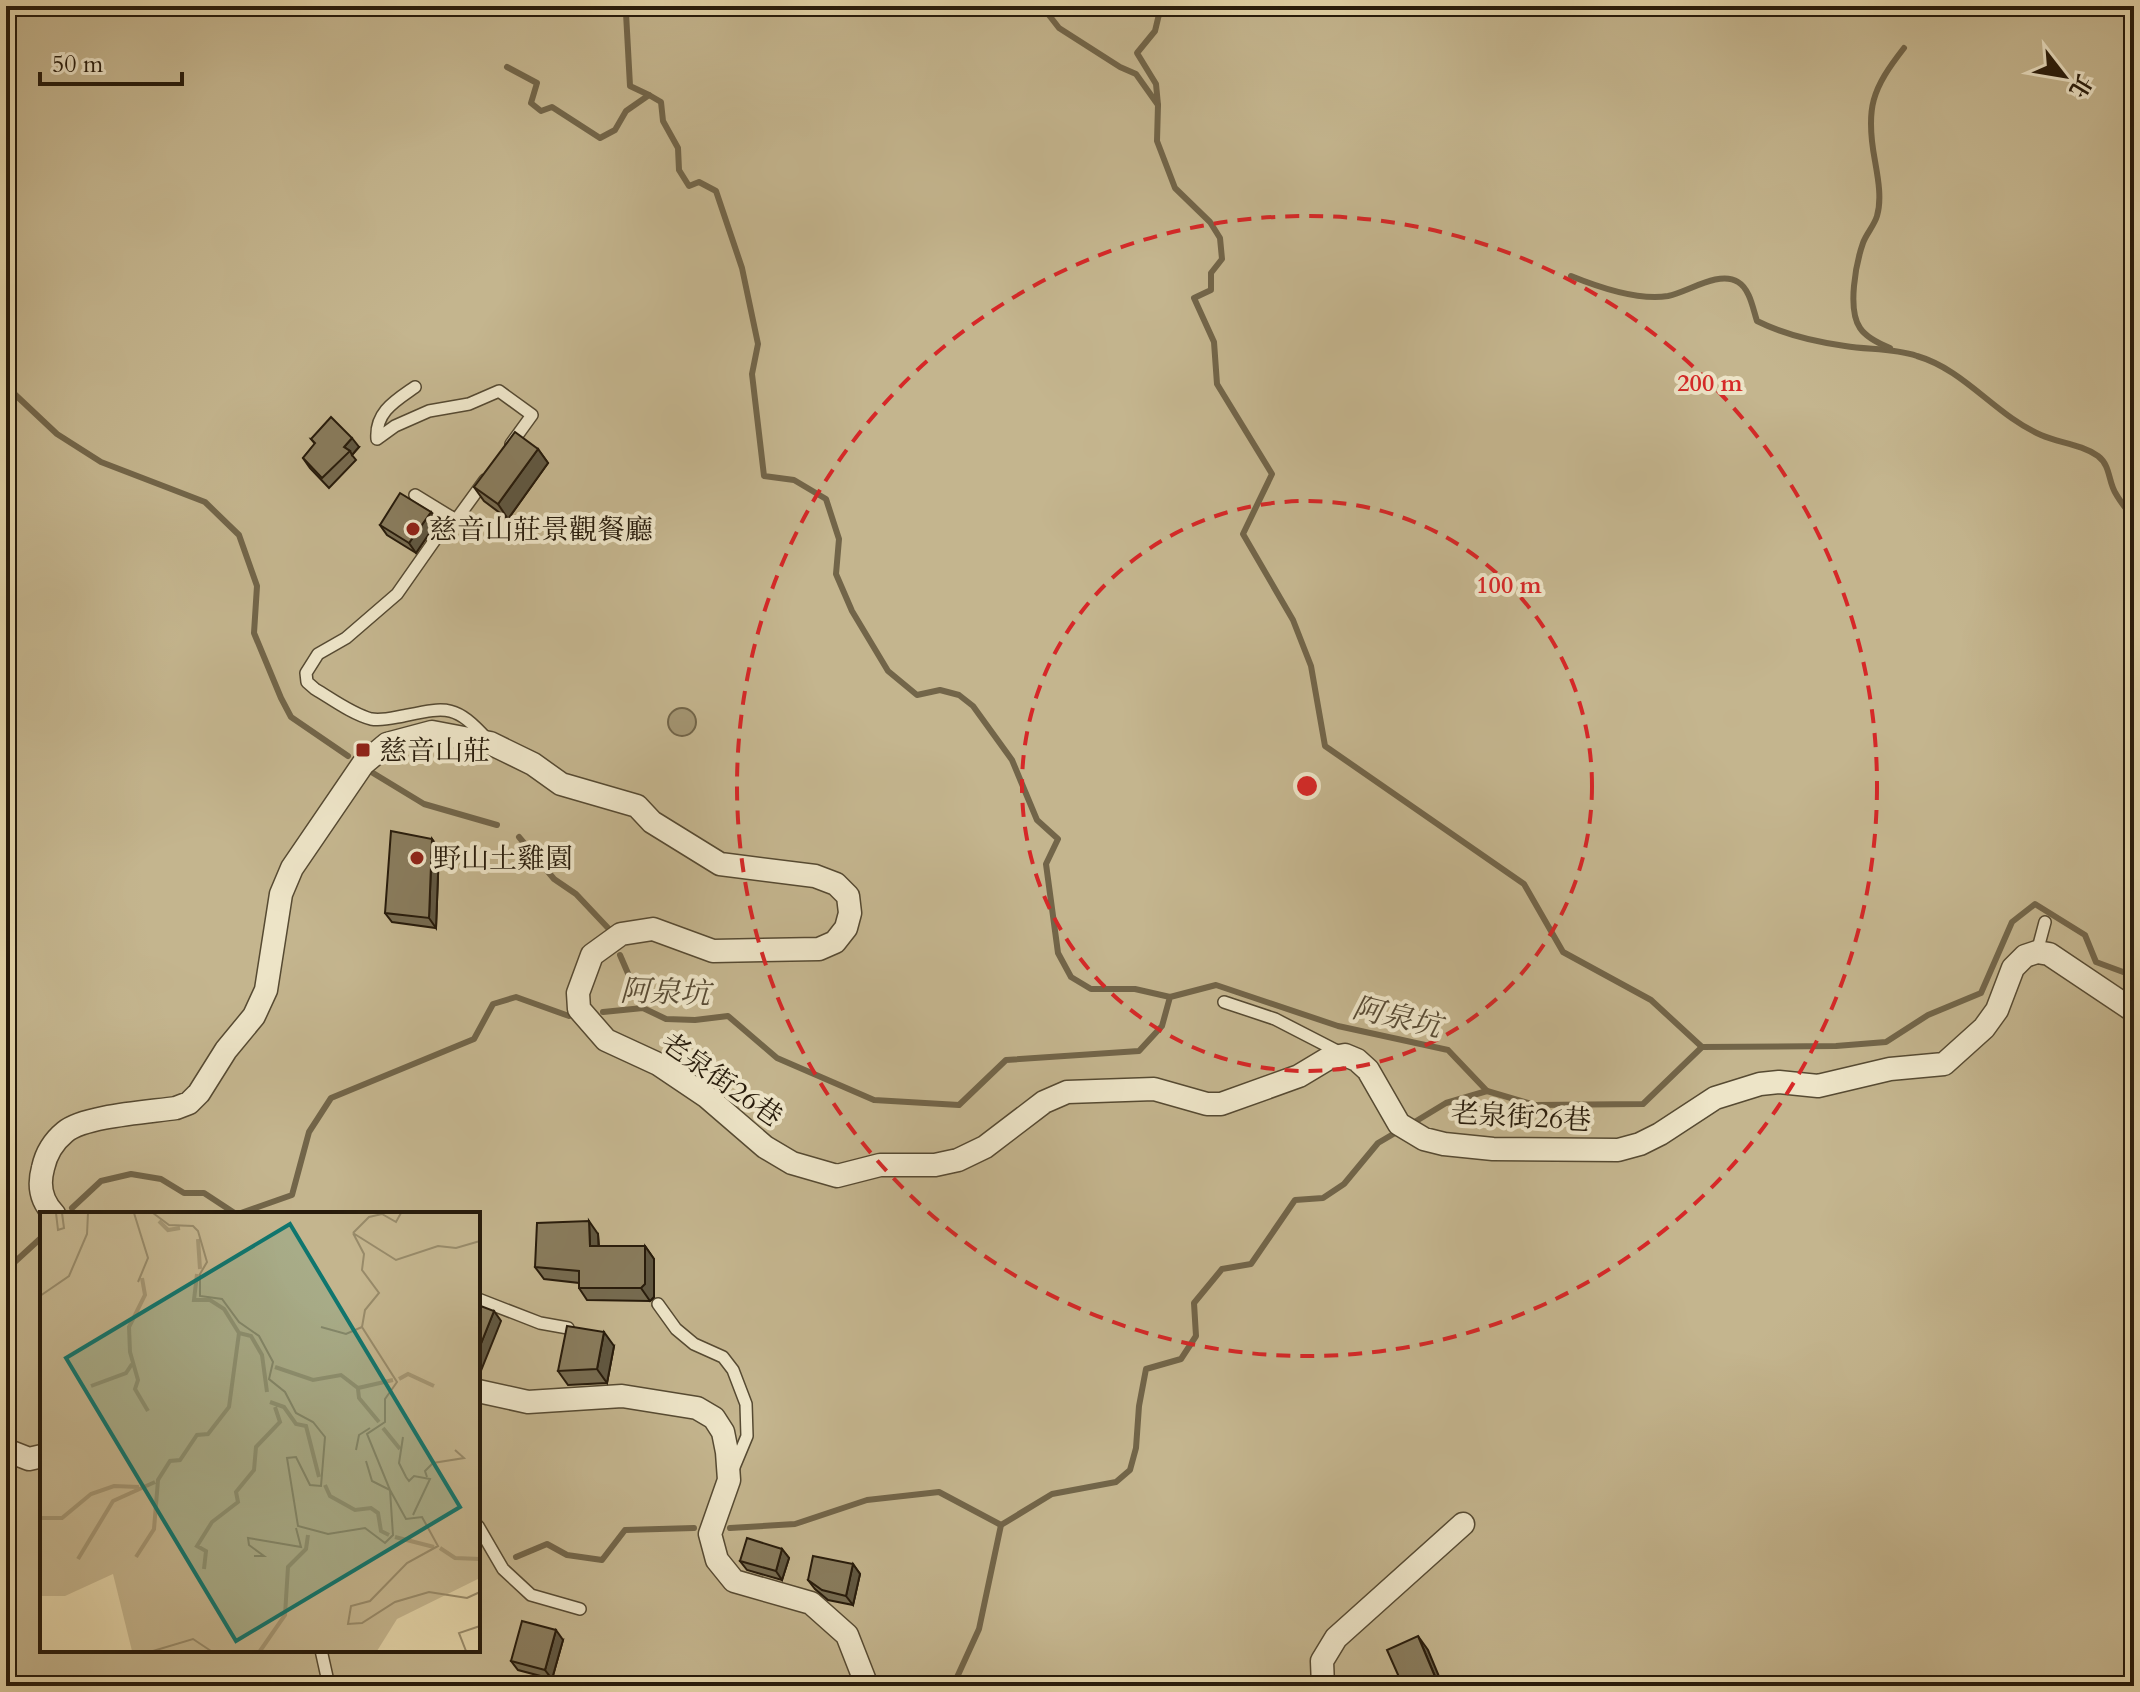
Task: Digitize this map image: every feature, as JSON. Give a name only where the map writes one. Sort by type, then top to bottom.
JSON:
[{"type":"street","name":"老泉街26巷","points":[[52,1212],[44,1203],[39,1181],[47,1153],[66,1131],[85,1122],[176,1108],[189,1103],[199,1093],[226,1050],[254,1016],[266,990],[281,894],[292,868],[363,764],[387,744],[432,732],[490,743],[533,764],[561,784],[637,806],[652,822],[720,864],[815,876],[836,884],[848,896],[850,913],[846,928],[835,942],[819,949],[713,951],[653,929],[621,934],[592,955],[578,993],[579,1009],[606,1040],[658,1064],[707,1097],[765,1147],[792,1163],[837,1176],[880,1165],[935,1165],[958,1160],[985,1147],[1044,1102],[1067,1092],[1154,1089],[1207,1104],[1221,1104],[1299,1076],[1329,1058],[1345,1055],[1368,1070],[1399,1124],[1424,1139],[1493,1149],[1618,1150],[1660,1134],[1715,1098],[1760,1084],[1779,1082],[1818,1086],[1890,1069],[1944,1064],[1984,1028],[1997,1010],[2013,968],[2025,956],[2037,952]]},
{"type":"street","points":[[2037,952],[2049,954],[2134,1011]]},
{"type":"street","points":[[480,1391],[528,1402],[622,1396],[697,1408],[714,1418],[723,1432],[729,1480],[710,1534],[717,1560],[734,1581],[811,1603],[847,1635],[867,1686]]},
{"type":"street","points":[[6,1450],[29,1459],[40,1456]]},
{"type":"street","points":[[1323,1686],[1322,1661],[1336,1638],[1463,1524]]},
{"type":"lane","points":[[415,387],[379,418],[377,439],[395,426],[429,411],[469,404],[499,391],[532,415],[507,450]]},
{"type":"lane","points":[[415,495],[456,520],[490,473]]},
{"type":"lane","points":[[451,517],[397,594],[346,638],[318,654],[306,673],[307,682],[371,719],[384,720],[432,710],[452,710],[468,718],[490,743]]},
{"type":"lane","points":[[2037,952],[2045,922]]},
{"type":"lane","points":[[1224,1002],[1275,1019],[1345,1055]]},
{"type":"lane","points":[[480,1300],[540,1323],[568,1328]]},
{"type":"lane","points":[[658,1304],[676,1329],[694,1344],[723,1357],[733,1370],[746,1404],[747,1436],[729,1480]]},
{"type":"lane","points":[[480,1529],[503,1569],[531,1595],[580,1609]]},
{"type":"lane","points":[[321,1652],[329,1686]]},
{"type":"shaded area","points":[[6,6],[2134,6],[2134,1686],[6,1686]]},
{"type":"shaded area","points":[[682,708],[692,712],[696,722],[692,732],[682,736],[672,732],[668,722],[672,712]]},
{"type":"building","points":[[331,417],[352,438],[344,447],[350,451],[322,478],[303,458],[315,443],[311,439]]},
{"type":"building","points":[[515,432],[538,449],[498,504],[474,487]]},
{"type":"building","points":[[400,493],[431,512],[409,543],[380,525]]},
{"type":"building","points":[[391,831],[432,839],[429,918],[385,913]]},
{"type":"building","points":[[589,1221],[590,1246],[645,1246],[645,1284],[641,1288],[579,1288],[579,1271],[535,1267],[537,1223]]},
{"type":"building","points":[[480,1306],[494,1311],[480,1346]]},
{"type":"building","points":[[567,1326],[604,1332],[597,1369],[558,1371]]},
{"type":"building","points":[[747,1538],[782,1549],[776,1571],[740,1561]]},
{"type":"building","points":[[813,1556],[853,1564],[846,1596],[822,1590],[808,1580]]},
{"type":"building","points":[[522,1621],[556,1630],[545,1670],[511,1661]]},
{"type":"building","points":[[1418,1636],[1439,1686],[1403,1686],[1387,1650]]},
{"type":"waterway","points":[[1030,6],[1045,10],[1059,28],[1136,74],[1158,105],[1157,141],[1175,188],[1210,222],[1220,238],[1222,259],[1211,273],[1211,290],[1194,298],[1214,342],[1217,384],[1272,474],[1243,534],[1293,620],[1311,666],[1325,746],[1524,884],[1563,952],[1651,1000],[1702,1047]]},
{"type":"waterway","points":[[1158,105],[1156,84],[1137,53],[1155,31],[1161,6]]},
{"type":"waterway","points":[[626,13],[630,86],[649,95]]},
{"type":"waterway","points":[[1890,348],[1869,337],[1860,328],[1853,298],[1860,252],[1876,220],[1879,203],[1871,113],[1878,88],[1904,48]]},
{"type":"waterway","points":[[507,67],[537,83],[531,103],[541,111],[552,107],[600,138],[615,130],[626,111],[649,95],[661,102],[663,121],[678,148],[679,170],[689,186],[699,182],[716,191],[742,268],[758,344],[752,374],[764,476],[794,480],[826,499],[839,539],[836,574],[852,611],[888,671],[917,695],[940,690],[959,695],[973,706],[1012,760],[1037,820],[1058,839],[1046,864],[1058,953],[1071,977],[1091,989],[1135,989],[1170,997]]},
{"type":"waterway","points":[[1571,276],[1644,297],[1668,296],[1713,280],[1730,279],[1742,285],[1757,321],[1767,326],[1811,340],[1899,352],[1934,363],[1950,371],[2024,426],[2098,456],[2105,464],[2116,494],[2134,519]]},
{"type":"waterway","points":[[6,386],[57,434],[101,462],[205,502],[239,535],[257,586],[254,633],[281,698],[291,717],[348,756]]},
{"type":"waterway","points":[[373,773],[424,804],[497,825]]},
{"type":"waterway","points":[[519,837],[554,879],[576,894],[609,929]]},
{"type":"waterway","name":"阿泉坑","points":[[603,1012],[643,1008],[666,1019],[695,1020],[728,1016],[777,1058],[874,1100],[959,1105],[1006,1060],[1139,1051],[1162,1026],[1170,997],[1216,985],[1338,1026],[1448,1050],[1487,1091],[1535,1105],[1643,1104],[1702,1047],[1836,1046],[1886,1042],[1928,1015],[1981,993],[2012,922],[2035,904],[2085,935],[2096,962],[2134,976]]},
{"type":"waterway","points":[[620,955],[643,1008]]},
{"type":"waterway","name":"阿泉坑","points":[[244,1212],[292,1195],[309,1132],[331,1098],[474,1039],[493,1004],[516,997],[569,1016]]},
{"type":"waterway","points":[[1413,1123],[1446,1103],[1487,1091]]},
{"type":"waterway","points":[[953,1686],[979,1629],[1001,1525],[1052,1494],[1116,1482],[1130,1470],[1136,1448],[1146,1369],[1181,1359],[1196,1336],[1194,1303],[1222,1269],[1251,1264],[1295,1200],[1323,1198],[1344,1184],[1378,1143],[1395,1133]]},
{"type":"waterway","name":"阿泉坑","points":[[72,1208],[101,1181],[131,1174],[161,1179],[184,1193],[204,1193],[233,1212]]},
{"type":"waterway","name":"阿泉坑","points":[[6,1270],[40,1239]]},
{"type":"waterway","points":[[730,1528],[795,1524],[867,1500],[939,1492],[1001,1525]]},
{"type":"waterway","points":[[516,1557],[547,1544],[567,1555],[602,1560],[625,1530],[694,1528]]},
{"type":"place","name":"慈音山莊景觀餐廳","points":[[413,529]]},
{"type":"place","name":"慈音山莊","points":[[363,750]]},
{"type":"place","name":"野山土雞園","points":[[417,858]]}]
